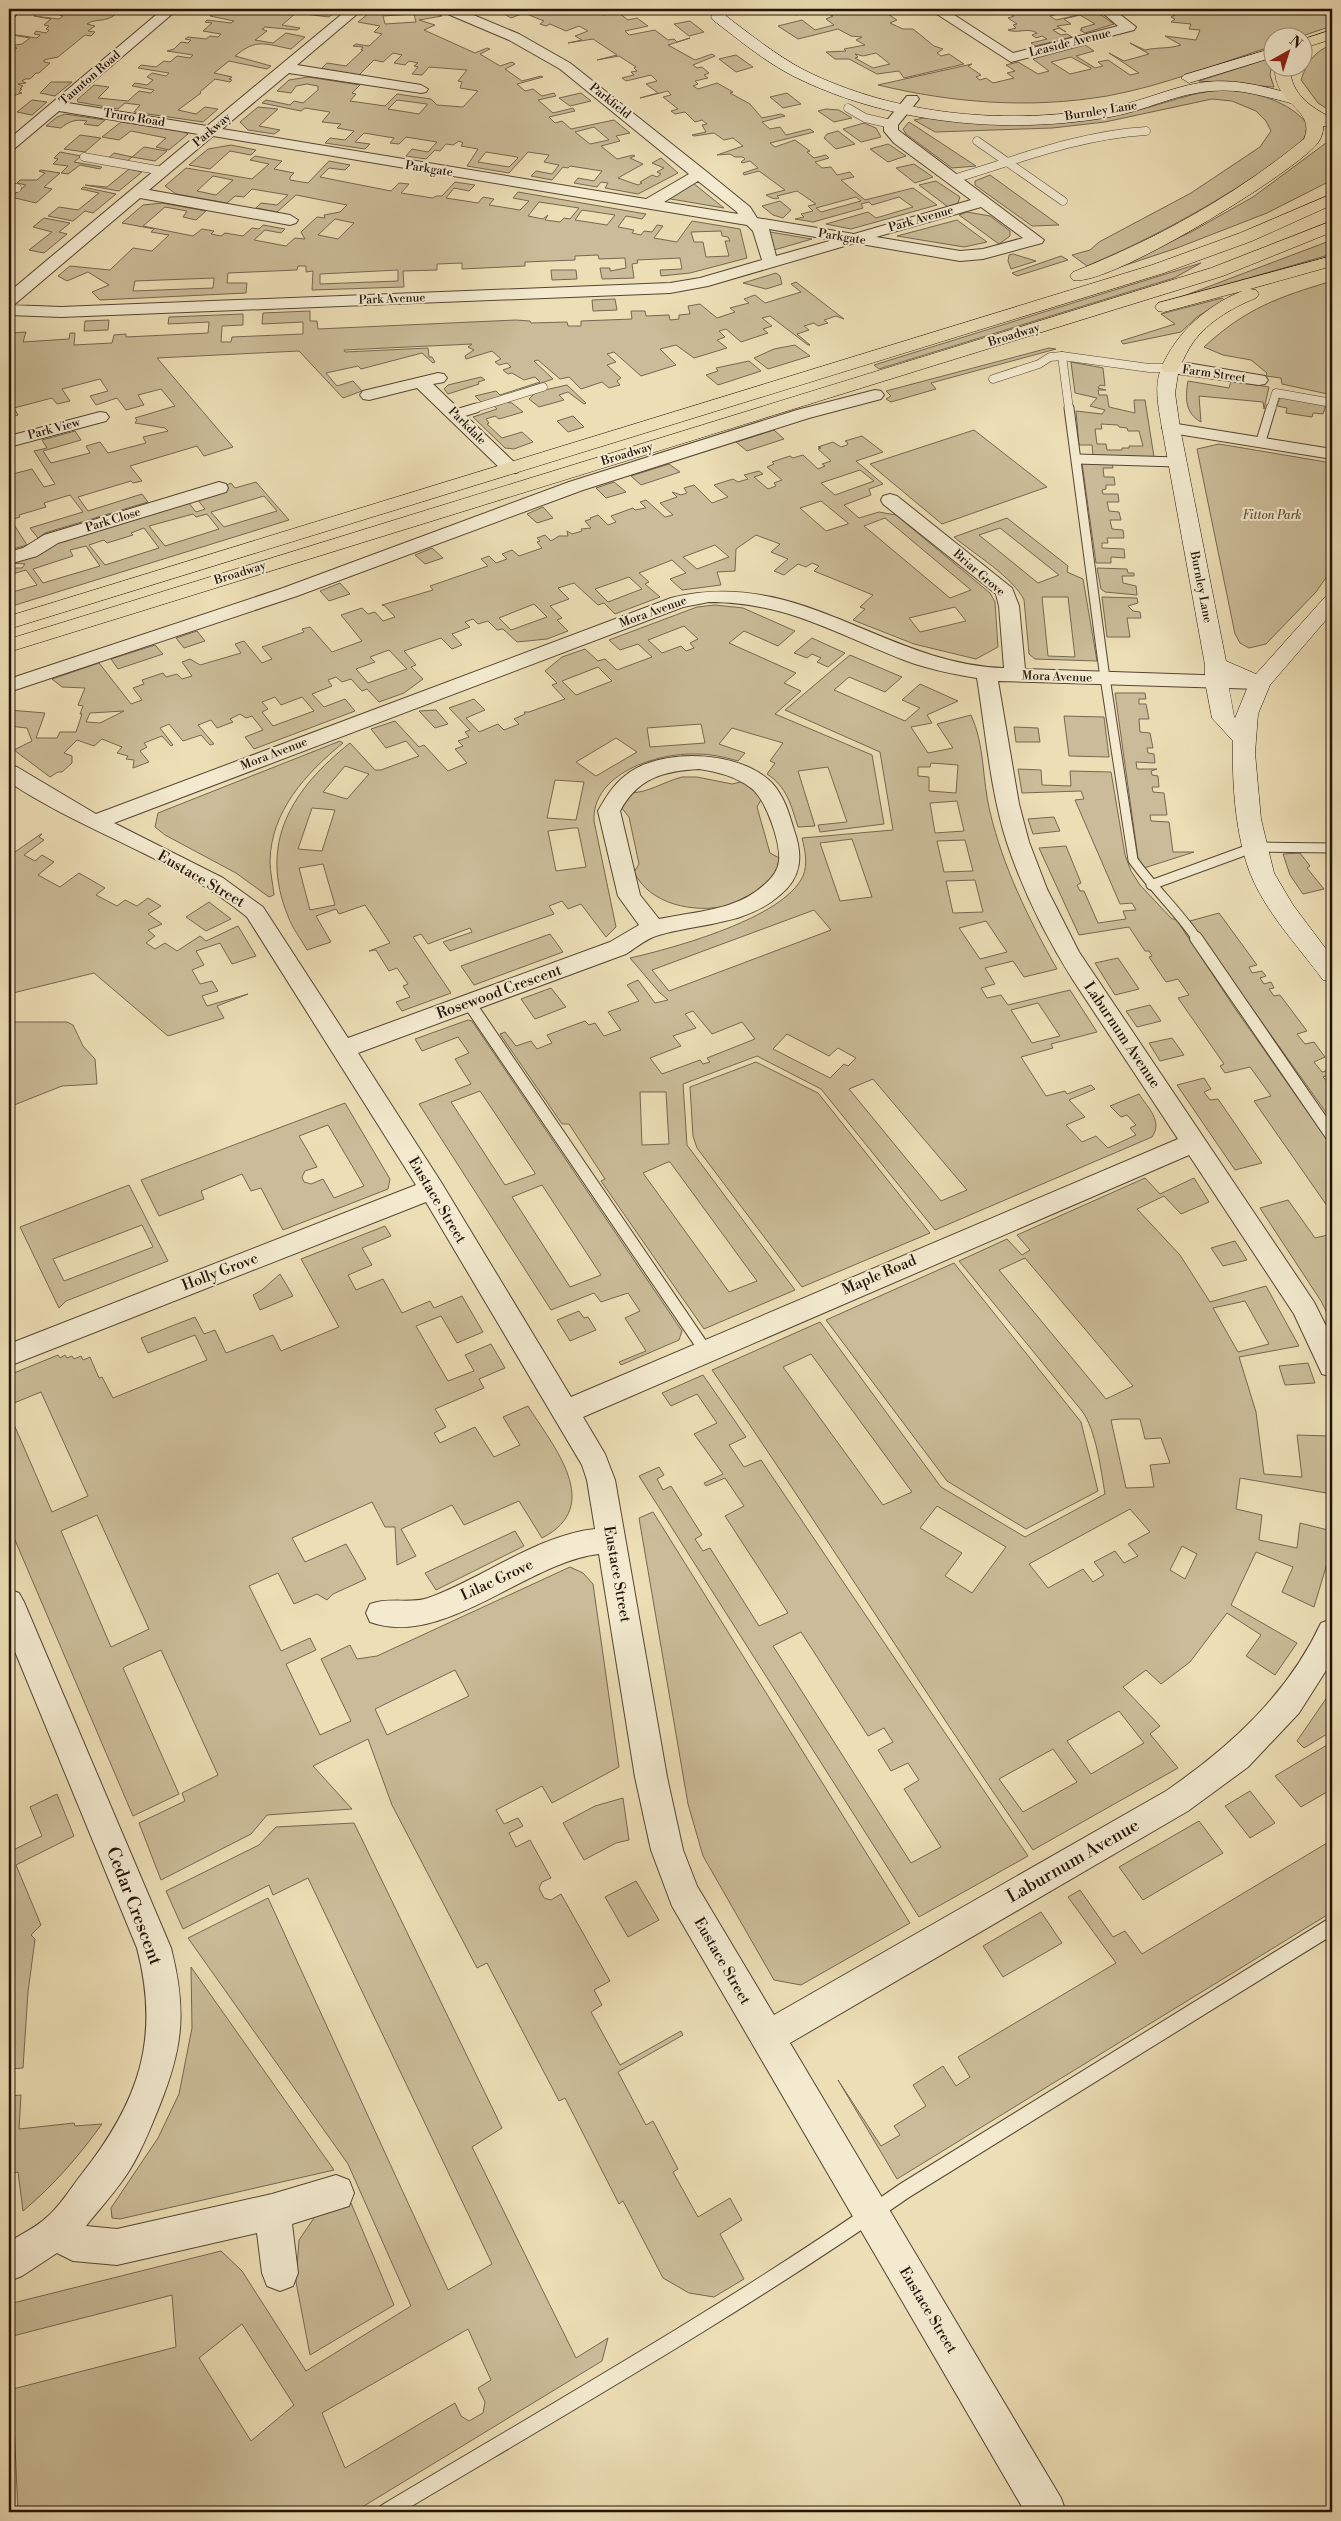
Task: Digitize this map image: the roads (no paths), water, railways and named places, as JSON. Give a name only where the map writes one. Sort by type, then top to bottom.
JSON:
[{"type":"highway","points":[[1283,78],[1283,82],[1294,99],[1312,114],[1332,124]]},
{"type":"highway","points":[[887,353],[982,310],[1110,264],[1184,228],[1236,197],[1311,141],[1316,129],[1312,114]]},
{"type":"highway","name":"Broadway","points":[[9,623],[887,353],[1203,253],[1332,199]]},
{"type":"highway","name":"Broadway","points":[[9,646],[900,371],[1245,261],[1332,226]]},
{"type":"highway","points":[[900,371],[1030,342],[1332,261]]},
{"type":"highway","points":[[1170,368],[1185,341],[1207,320],[1238,298],[1332,266]]},
{"type":"street","points":[[9,14],[15,9]]},
{"type":"street","name":"Taunton Road","points":[[11,142],[57,106],[171,9]]},
{"type":"street","name":"Parkway","points":[[9,300],[356,9]]},
{"type":"street","name":"Parkfield","points":[[448,9],[514,37],[557,60],[741,207],[754,222]]},
{"type":"street","name":"Leaside Avenue","points":[[936,9],[1011,58],[1129,27],[1105,9]]},
{"type":"street","name":"Burnley Lane","points":[[719,11],[718,18],[798,73],[846,93],[981,118],[1059,118],[1118,110],[1213,86],[1244,87],[1294,99]]},
{"type":"street","name":"Burnley Lane","points":[[908,104],[995,108],[1074,105],[1144,92],[1264,55]]},
{"type":"street","points":[[286,68],[421,89]]},
{"type":"street","points":[[908,104],[891,124],[891,131],[898,140],[984,201]]},
{"type":"street","name":"Truro Road","points":[[57,106],[210,131]]},
{"type":"street","name":"Parkgate","points":[[210,131],[960,256],[983,254],[1036,240],[984,201]]},
{"type":"street","points":[[648,205],[677,186],[702,175]]},
{"type":"street","points":[[138,193],[290,220]]},
{"type":"street","name":"Park Avenue","points":[[9,310],[61,312],[670,288],[702,283],[984,201]]},
{"type":"street","points":[[754,222],[761,229],[769,258],[772,262]]},
{"type":"street","name":"Burnley Lane","points":[[1170,368],[1166,393],[1171,428],[1223,718],[1244,738]]},
{"type":"street","name":"Farm Street","points":[[1170,368],[1187,368],[1259,380]]},
{"type":"street","points":[[369,395],[441,377]]},
{"type":"street","name":"Parkdale","points":[[422,383],[511,469]]},
{"type":"street","name":"Broadway","points":[[9,686],[165,632],[290,592],[576,486],[803,414],[864,402]]},
{"type":"street","name":"Park View","points":[[9,442],[100,417]]},
{"type":"street","points":[[1171,428],[1261,441],[1332,454]]},
{"type":"street","name":"Park Close","points":[[9,558],[30,552],[50,539],[219,488]]},
{"type":"street","name":"Briar Grove","points":[[890,500],[1005,592],[1009,606],[1015,675]]},
{"type":"street","name":"Mora Avenue","points":[[99,823],[108,816],[690,598],[726,595],[780,602],[913,657],[945,666],[987,674],[1106,679],[1216,674]]},
{"type":"street","points":[[1331,604],[1260,684],[1251,700],[1244,738],[1248,810],[1255,848],[1263,874],[1278,900],[1332,974]]},
{"type":"street","name":"Laburnum Avenue","points":[[987,674],[1008,804],[1036,889],[1068,953],[1305,1309],[1332,1366]]},
{"type":"street","points":[[1216,674],[1260,684]]},
{"type":"street","name":"Rosewood Crescent","points":[[343,1049],[618,948],[652,928],[740,910],[762,900],[776,888],[787,871],[790,855],[773,798],[759,783],[740,772],[725,767],[687,763],[666,766],[649,772],[618,791],[609,811],[629,896],[652,928]]},
{"type":"street","name":"Eustace Street","points":[[9,772],[99,823],[202,876],[230,893],[255,912],[432,1189],[595,1462],[601,1480],[651,1778],[667,1850],[684,1895],[1047,2512]]},
{"type":"street","name":"Maple Road","points":[[565,1412],[705,1350],[1194,1142]]},
{"type":"street","name":"Holly Grove","points":[[9,1355],[432,1189]]},
{"type":"street","name":"Lilac Grove","points":[[381,1614],[428,1612],[564,1549],[583,1543],[611,1540]]},
{"type":"street","name":"Cedar Crescent","points":[[9,1602],[154,1948],[161,1975],[164,2010],[163,2039],[158,2070],[147,2098],[119,2155],[60,2230],[9,2263]]},
{"type":"street","name":"Laburnum Avenue","points":[[767,2038],[1177,1802],[1210,1779],[1248,1748],[1280,1714],[1301,1687],[1332,1632]]},
{"type":"street","points":[[60,2230],[73,2242],[117,2246],[272,2212],[336,2193]]},
{"type":"street","points":[[272,2212],[280,2273]]},
{"type":"lane","points":[[848,108],[865,118],[891,124]]},
{"type":"lane","points":[[953,179],[1069,143],[1098,136],[1146,131]]},
{"type":"lane","points":[[977,141],[1010,162],[1063,201]]},
{"type":"lane","points":[[84,157],[163,171]]},
{"type":"lane","points":[[1062,356],[1133,860],[1151,886],[1183,919],[1332,1136]]},
{"type":"lane","points":[[993,379],[1039,364],[1050,357],[1062,356],[1149,368],[1170,368]]},
{"type":"lane","points":[[456,414],[543,387]]},
{"type":"lane","points":[[1261,441],[1276,393],[1332,403]]},
{"type":"lane","points":[[517,396],[527,405]]},
{"type":"lane","points":[[1077,459],[1177,462]]},
{"type":"lane","points":[[1151,886],[1255,848],[1332,848]]},
{"type":"lane","points":[[469,1003],[705,1350]]},
{"type":"lane","points":[[386,2512],[662,2346],[872,2214],[900,2194],[1332,1926]]},
{"type":"park label","name":"Fitton Park","points":[[1272,515]]}]
